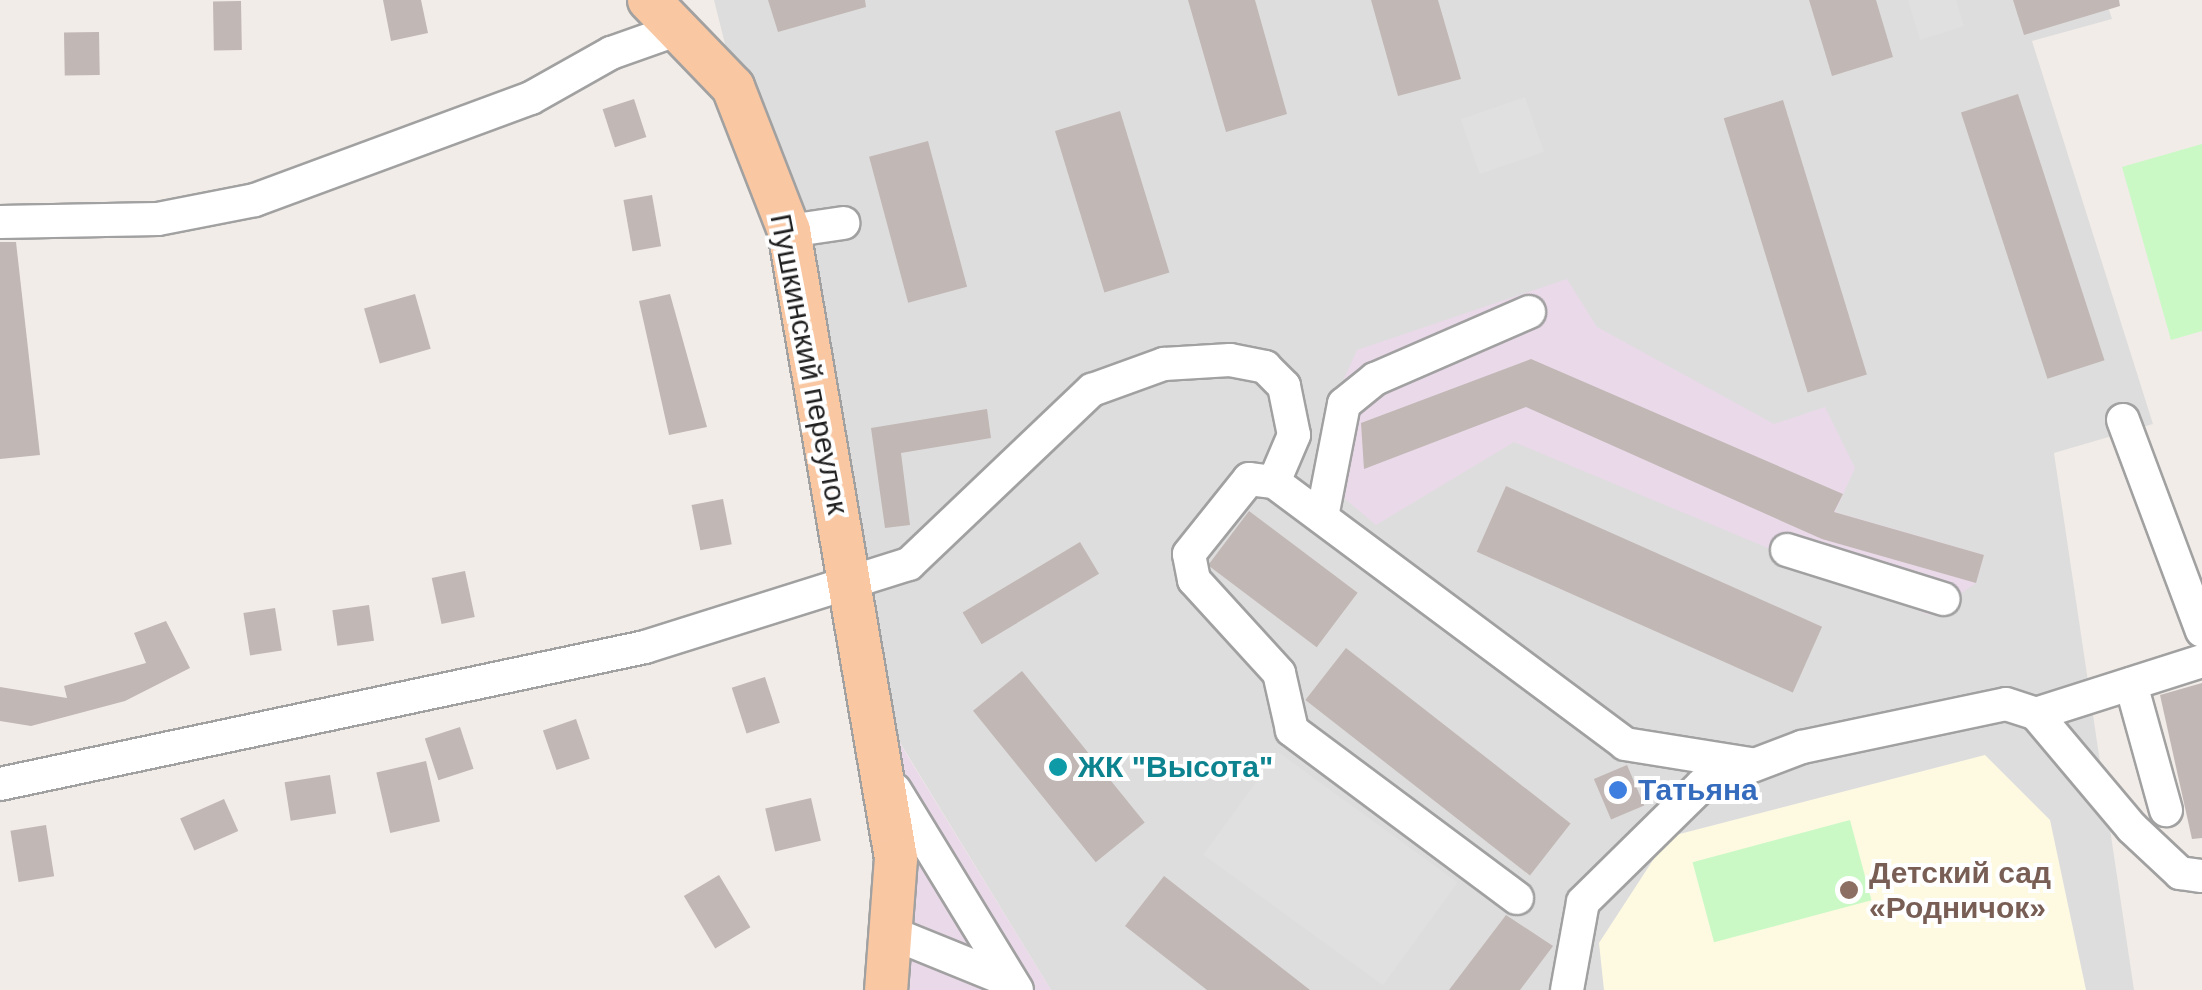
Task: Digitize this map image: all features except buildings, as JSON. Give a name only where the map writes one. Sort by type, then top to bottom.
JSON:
[{"type":"main road","name":"Пушкинский переулок","points":[[663,15],[733,88],[789,231],[883,766],[894,934],[886,990]]},
{"type":"street","points":[[0,222],[158,219],[274,194],[531,98],[611,53],[663,15]]},
{"type":"street","points":[[789,231],[843,224]]},
{"type":"street","points":[[1322,516],[1344,404],[1375,379],[1529,312]]},
{"type":"street","points":[[0,784],[626,651],[852,584],[939,544],[1092,390],[1164,364],[1230,360],[1265,367],[1284,386],[1294,435],[1274,482]]},
{"type":"street","points":[[2123,420],[2202,630]]},
{"type":"street","points":[[1517,898],[1292,730],[1279,673],[1194,580],[1189,554],[1229,494],[1250,479],[1274,482],[1625,744],[1750,764]]},
{"type":"street","points":[[1787,550],[1943,599]]},
{"type":"street","points":[[2036,714],[2202,661]]},
{"type":"street","points":[[2131,684],[2166,810]]},
{"type":"street","points":[[1567,990],[1583,902],[1702,785],[1750,764],[2006,704],[2036,714],[2132,828],[2180,873],[2202,876]]},
{"type":"street","points":[[883,766],[1012,984]]},
{"type":"street","points":[[894,934],[1012,984]]},
{"type":"shaded area","points":[[714,0],[2106,0],[2112,19],[2032,41],[2153,424],[2054,453],[2134,990],[1051,990],[899,741]]},
{"type":"shaded area","points":[[1908,0],[1956,0],[1964,26],[1920,40]]},
{"type":"shaded area","points":[[1525,97],[1544,152],[1480,174],[1461,119]]},
{"type":"shaded area","points":[[1567,279],[1597,327],[1774,424],[1825,407],[1855,468],[1835,512],[1984,555],[1976,583],[1929,615],[1514,442],[1376,525],[1338,493],[1333,403],[1357,350]]},
{"type":"shaded area","points":[[899,742],[1051,990],[906,990],[911,921]]},
{"type":"shaded area","points":[[1278,752],[1458,882],[1383,985],[1203,855]]},
{"type":"shaded area","name":"Детский сад «Родничок»","points":[[1985,755],[2050,820],[2086,990],[1604,990],[1599,943],[1668,837]]},
{"type":"green space","points":[[2202,144],[2202,331],[2171,340],[2122,167]]},
{"type":"green space","points":[[1850,820],[1871,900],[1714,942],[1693,862]]},
{"type":"place","name":"ЖК \"Высота\"","points":[[1058,767]]},
{"type":"place","name":"Татьяна","points":[[1618,790]]},
{"type":"place","name":"Детский сад «Родничок»","points":[[1849,890]]}]
